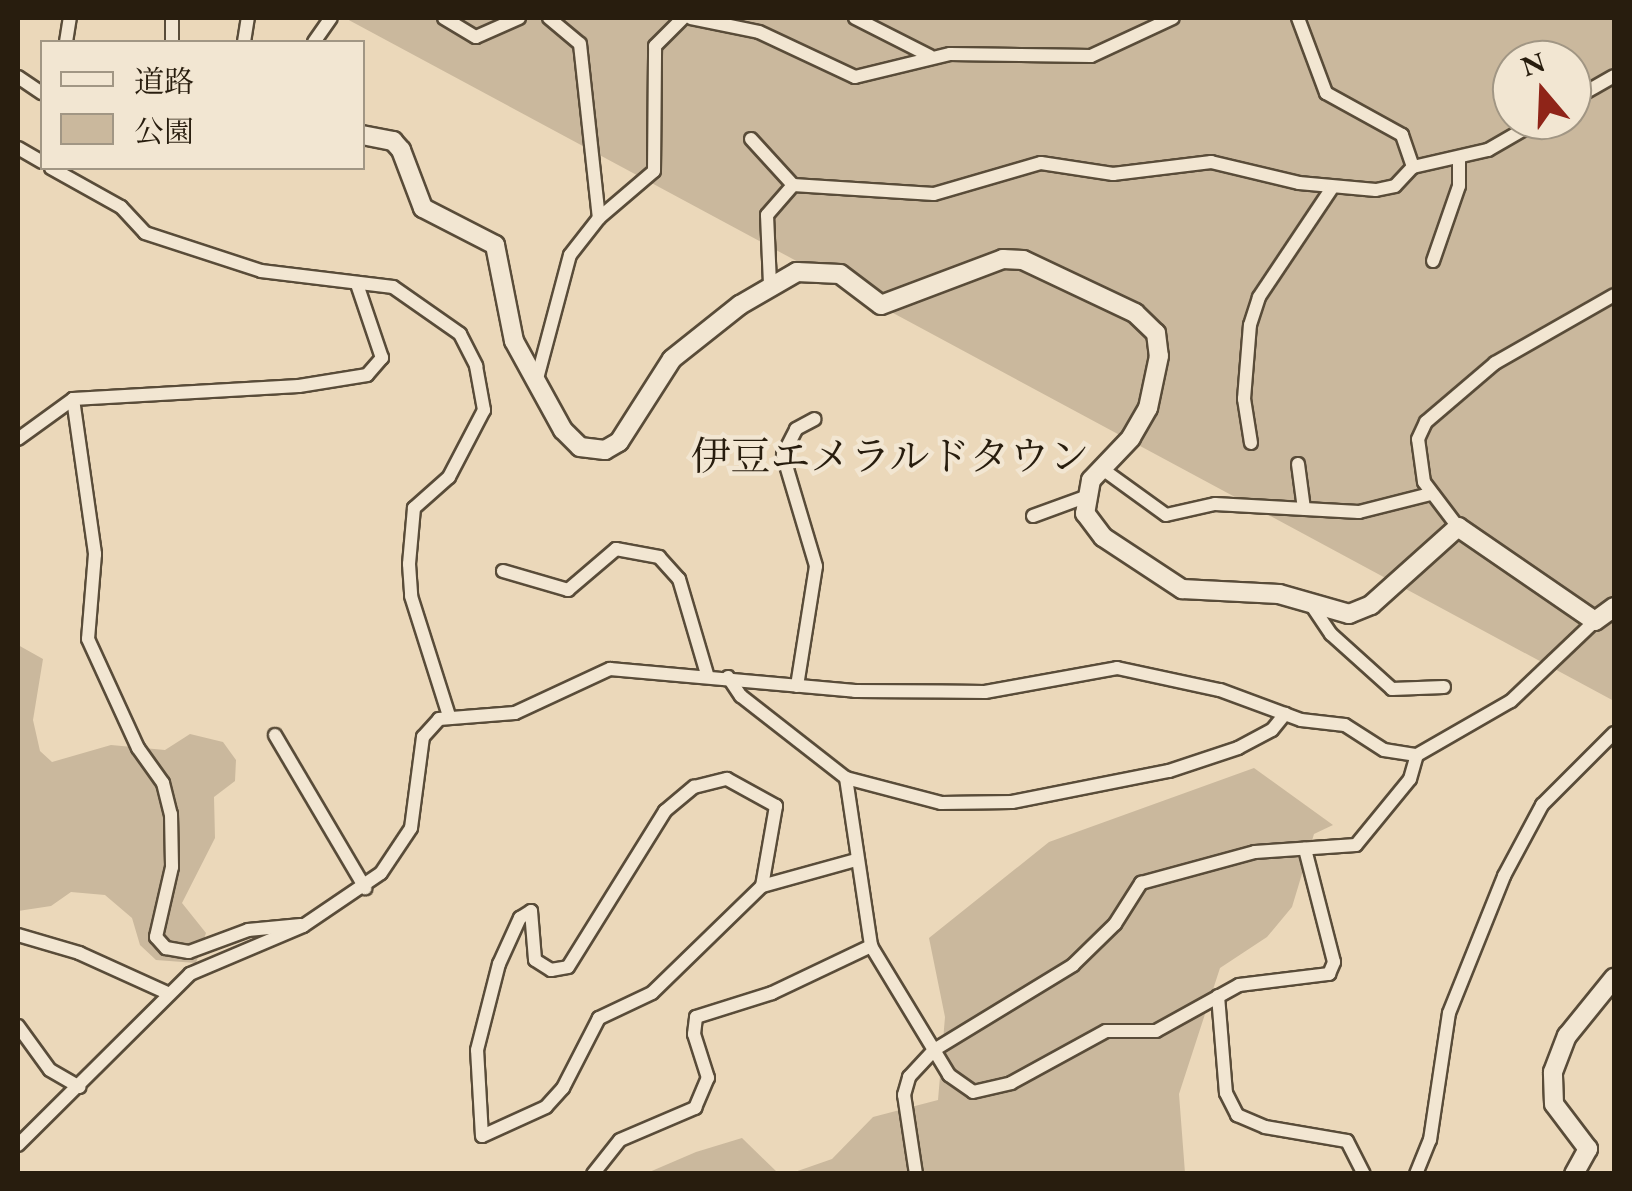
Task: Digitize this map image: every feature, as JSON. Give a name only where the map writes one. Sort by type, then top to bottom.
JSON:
[{"type":"street","points":[[315,40],[331,18]]},
{"type":"street","points":[[446,19],[476,37],[517,18]]},
{"type":"street","points":[[550,18],[576,37],[583,54],[599,218]]},
{"type":"street","points":[[538,375],[570,255],[599,218],[654,171],[655,46],[662,32],[687,18],[758,32],[855,77],[930,56],[1090,56],[1173,18]]},
{"type":"street","points":[[855,18],[930,56]]},
{"type":"street","points":[[1298,18],[1326,93],[1402,136],[1412,168]]},
{"type":"street","points":[[18,76],[40,92]]},
{"type":"street","points":[[1592,89],[1614,76]]},
{"type":"street","points":[[365,136],[393,141],[401,150],[423,208],[495,246],[508,326],[571,441],[605,450],[628,434],[672,359],[770,284],[827,269],[880,306],[1014,259],[1135,312],[1159,345],[1154,388],[1131,438],[1101,468],[1086,497],[1094,530],[1182,589],[1279,594],[1312,606],[1359,611],[1458,526]]},
{"type":"street","points":[[750,139],[793,184],[940,194],[1041,164],[1114,174],[1211,162],[1332,188],[1387,189],[1412,168],[1459,158],[1497,140]]},
{"type":"street","points":[[18,148],[40,161]]},
{"type":"street","points":[[1433,260],[1459,186],[1459,158]]},
{"type":"street","points":[[55,170],[122,207],[145,233],[262,271],[320,273],[357,284],[393,287],[449,324],[469,348],[484,398],[481,419],[452,472],[419,502],[412,520],[411,596],[450,716]]},
{"type":"street","points":[[770,284],[768,215],[793,184]]},
{"type":"street","points":[[1251,443],[1244,399],[1250,325],[1260,297],[1332,188]]},
{"type":"street","points":[[18,438],[73,399],[300,386],[367,374],[382,358],[357,284]]},
{"type":"street","points":[[1595,621],[1458,526],[1430,494],[1417,458],[1426,422],[1495,363],[1614,294]]},
{"type":"street","points":[[73,399],[94,554],[88,639],[138,748],[163,783],[170,814],[172,867],[156,937],[166,948],[190,952],[248,930],[303,926]]},
{"type":"street","points":[[798,686],[816,566],[783,455],[796,429],[815,419]]},
{"type":"street","points":[[1298,464],[1304,509]]},
{"type":"street","points":[[1101,468],[1166,515],[1215,504],[1359,512],[1430,494]]},
{"type":"street","points":[[1033,516],[1086,497]]},
{"type":"street","points":[[503,572],[568,590],[616,549],[659,556],[679,579],[707,674]]},
{"type":"street","points":[[1312,606],[1331,634],[1392,689],[1444,687]]},
{"type":"street","points":[[18,1145],[190,974],[303,926],[365,888],[410,828],[422,738],[450,716],[515,712],[610,669],[707,674],[798,686],[1003,692],[1117,668],[1220,690],[1285,714],[1345,725],[1384,750],[1417,755],[1511,701],[1614,607]]},
{"type":"street","points":[[728,676],[741,696],[846,778],[941,803],[1012,802],[1204,760],[1263,736],[1285,714]]},
{"type":"street","points":[[1416,1174],[1430,1140],[1449,1013],[1504,876],[1542,805],[1614,732]]},
{"type":"street","points":[[275,735],[365,888]]},
{"type":"street","points":[[916,1174],[904,1096],[908,1077],[934,1050],[1073,965],[1115,924],[1141,883],[1215,860],[1304,849],[1338,850],[1361,842],[1410,778],[1417,755]]},
{"type":"street","points":[[846,778],[871,946],[961,1088],[984,1092],[1106,1031],[1156,1031],[1239,985],[1314,980],[1332,970],[1304,849]]},
{"type":"street","points":[[762,886],[776,806],[755,789],[718,779],[694,787],[666,811],[568,967],[551,970],[536,960],[531,912],[524,913],[499,964],[477,1050],[482,1136],[546,1107],[563,1088],[599,1018],[652,993],[762,886],[856,860]]},
{"type":"street","points":[[18,935],[79,953],[168,994]]},
{"type":"street","points":[[593,1174],[620,1140],[695,1108],[708,1078],[694,1034],[696,1017],[772,994],[871,946]]},
{"type":"street","points":[[1574,1174],[1588,1150],[1554,1104],[1553,1072],[1567,1036],[1614,978]]},
{"type":"street","points":[[1218,996],[1226,1093],[1238,1115],[1265,1127],[1347,1142],[1364,1174]]},
{"type":"street","points":[[18,1026],[50,1070],[80,1087]]},
{"type":"green space","points":[[345,18],[1614,18],[1614,701]]},
{"type":"green space","points":[[18,645],[43,659],[33,720],[40,751],[52,762],[111,745],[165,750],[190,734],[223,742],[236,760],[235,781],[214,797],[215,838],[182,903],[206,933],[196,963],[156,960],[140,945],[132,918],[105,895],[71,892],[51,906],[18,911]]},
{"type":"green space","points":[[1254,768],[1333,825],[1314,834],[1292,907],[1267,937],[1220,968],[1179,1094],[1185,1173],[789,1174],[832,1159],[873,1117],[938,1100],[945,1017],[929,938],[1049,842]]},
{"type":"green space","points":[[742,1138],[778,1173],[647,1173],[696,1152]]},
{"type":"district","name":"伊豆エメラルドタウン","points":[[890,456]]}]
